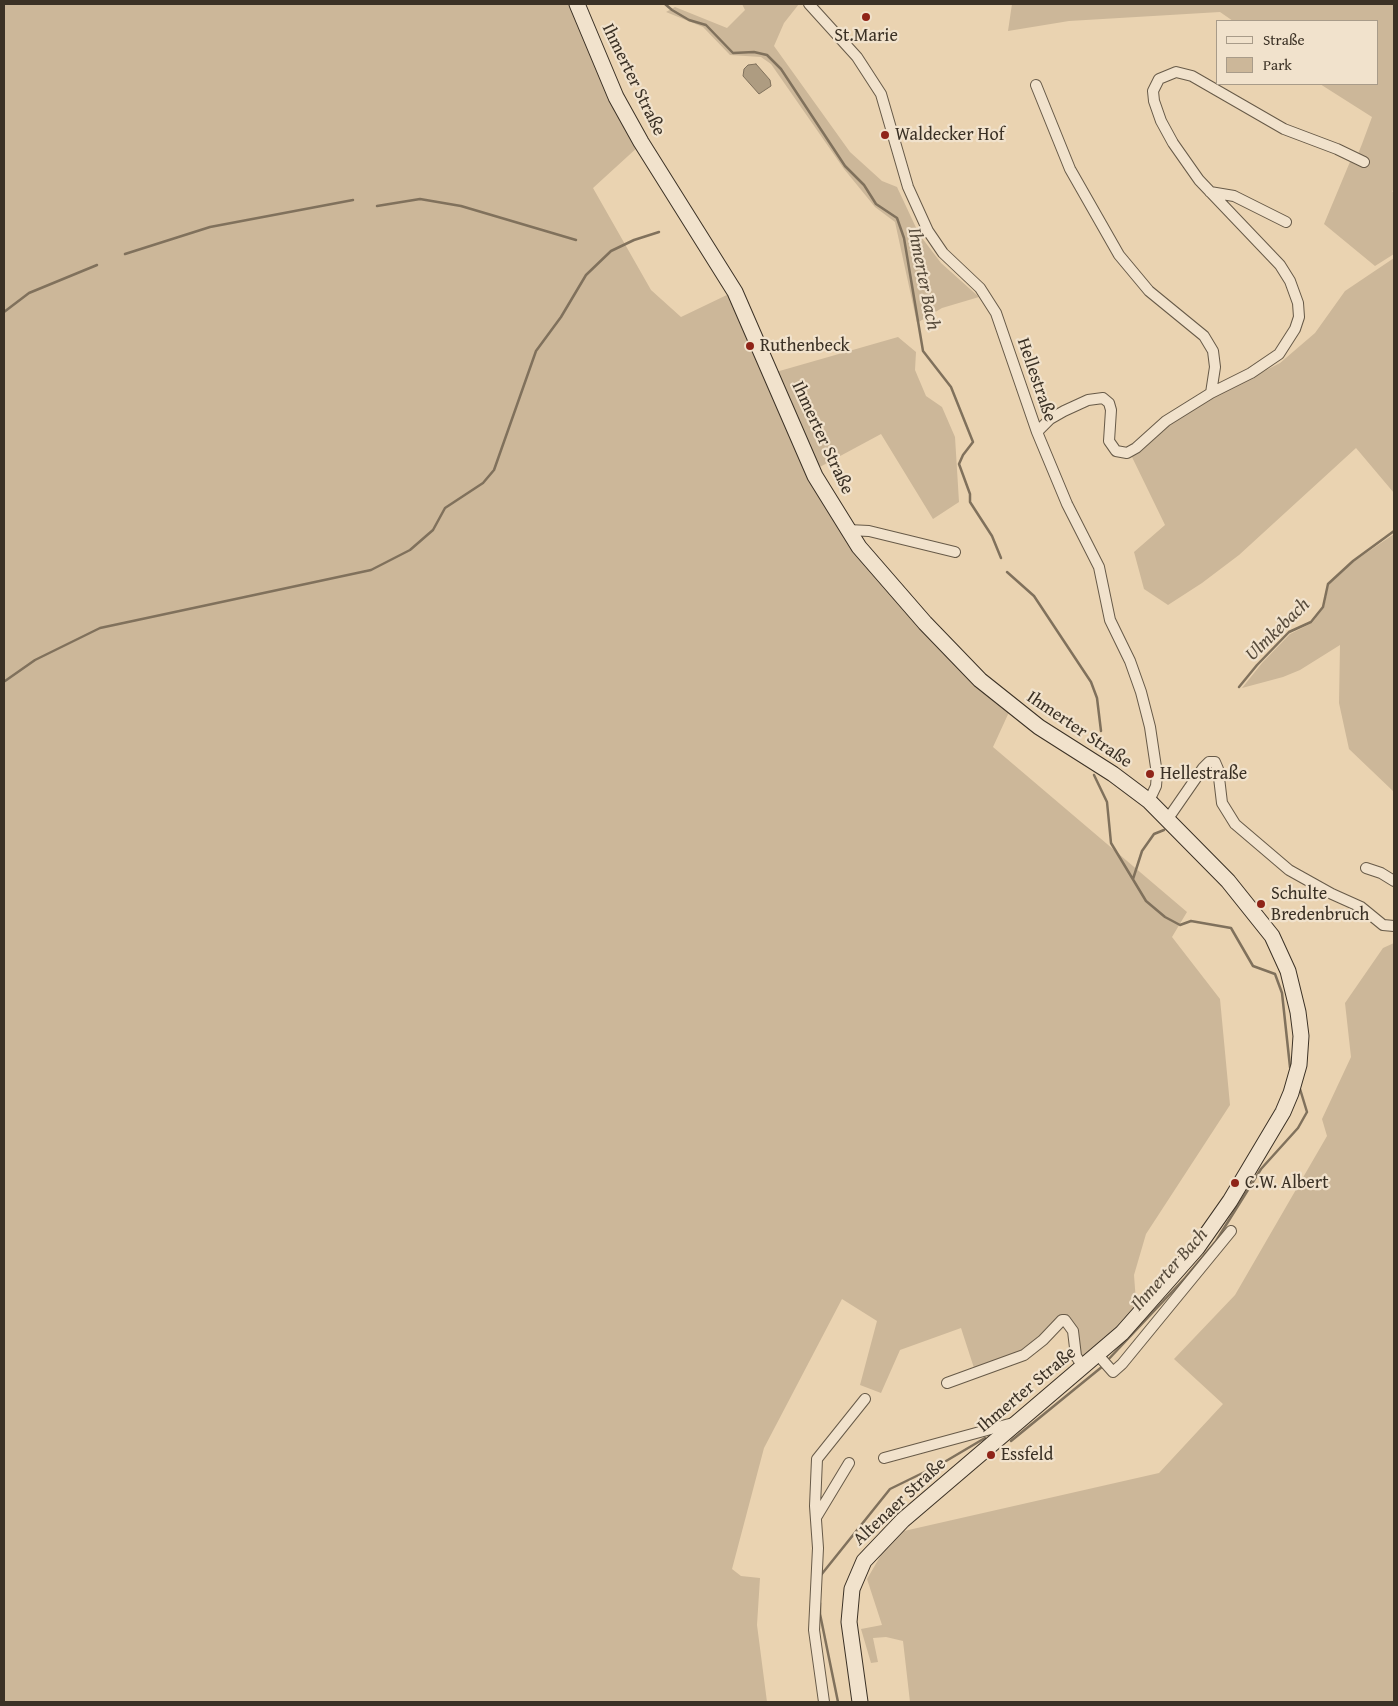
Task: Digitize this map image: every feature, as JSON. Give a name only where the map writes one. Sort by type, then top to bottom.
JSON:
[{"type":"main road","name":"Ihmerter Straße","points":[[577,4],[601,65],[637,134],[735,292],[803,452],[825,494],[860,547],[925,623],[976,676],[1032,721],[1149,801],[1239,893],[1272,936],[1294,990],[1301,1036],[1299,1065],[1283,1112],[1217,1221],[1139,1316],[1098,1355],[981,1454]]},
{"type":"main road","name":"Altenaer Straße","points":[[860,1702],[849,1622],[852,1589],[859,1570],[879,1544],[981,1454]]},
{"type":"street","name":"Hellestraße","points":[[809,4],[857,57],[876,83],[884,103],[902,167],[921,217],[943,253],[972,279],[996,313],[1037,432],[1067,504],[1099,567],[1110,620],[1130,661],[1141,692],[1150,727],[1157,774],[1156,786],[1149,801]]},
{"type":"street","points":[[1037,432],[1050,419],[1064,411],[1088,400],[1103,398],[1109,403],[1111,410],[1108,433],[1110,444],[1119,453],[1127,453],[1142,443],[1166,420],[1211,393],[1251,373],[1278,354],[1293,333],[1299,312],[1295,293],[1285,272],[1210,192],[1183,158],[1157,111],[1153,90],[1159,79],[1170,72],[1192,76],[1284,129],[1337,149],[1364,162]]},
{"type":"street","points":[[1036,84],[1073,176],[1119,255],[1149,291],[1196,328],[1210,343],[1215,367],[1211,393]]},
{"type":"street","points":[[1210,192],[1234,196],[1286,222]]},
{"type":"street","points":[[848,530],[870,531],[955,552]]},
{"type":"street","points":[[1167,820],[1202,768],[1210,762],[1215,762],[1218,769],[1222,802],[1235,824],[1289,870],[1332,894],[1361,907],[1383,925],[1394,926]]},
{"type":"street","points":[[1366,868],[1381,873],[1394,881]]},
{"type":"street","name":"Ihmerter Straße","points":[[1098,1355],[1113,1372],[1122,1364],[1231,1231]]},
{"type":"street","points":[[946,1383],[1024,1355],[1043,1340],[1062,1320],[1065,1320],[1073,1331],[1076,1356],[1083,1367]]},
{"type":"street","points":[[824,1702],[814,1630],[818,1548],[815,1506],[817,1459],[865,1399]]},
{"type":"street","points":[[884,1458],[1022,1420]]},
{"type":"street","points":[[817,1516],[849,1463]]},
{"type":"green space","points":[[4,4],[572,4],[639,146],[593,188],[651,290],[681,317],[731,293],[839,522],[1010,710],[993,747],[1187,912],[1172,937],[1220,999],[1230,1105],[1146,1234],[1134,1275],[1137,1315],[1083,1366],[1066,1319],[1032,1348],[974,1368],[961,1328],[900,1350],[881,1393],[860,1385],[877,1321],[842,1299],[764,1448],[732,1569],[741,1576],[760,1578],[757,1625],[767,1702],[4,1702]]},
{"type":"green space","points":[[742,4],[799,4],[784,23],[774,46],[850,152],[882,181],[897,187],[919,234],[941,263],[979,297],[942,308],[917,323],[895,222],[875,207],[844,169],[771,64],[761,57],[730,55],[703,27],[666,12],[675,7],[727,28],[745,10]]},
{"type":"green space","points":[[1012,4],[1394,4],[1394,190],[1392,191],[1394,193],[1394,254],[1375,266],[1324,224],[1352,157],[1356,159],[1372,117],[1322,85],[1378,85],[1378,20],[1232,20],[1220,12],[1069,21],[1008,31]]},
{"type":"green space","points":[[1394,258],[1394,493],[1356,448],[1239,555],[1202,583],[1168,605],[1144,589],[1134,552],[1165,525],[1132,457],[1157,434],[1198,405],[1280,363],[1315,333],[1345,291]]},
{"type":"green space","points":[[898,337],[916,352],[915,370],[926,396],[942,407],[955,437],[959,502],[933,519],[881,434],[816,469],[776,372]]},
{"type":"green space","points":[[1394,534],[1394,792],[1349,749],[1339,703],[1340,645],[1300,670],[1283,677],[1242,688],[1262,663],[1290,634],[1312,623],[1324,607],[1329,584],[1353,562]]},
{"type":"green space","points":[[1394,943],[1394,1702],[910,1702],[903,1641],[886,1637],[873,1638],[878,1662],[871,1663],[861,1629],[882,1625],[867,1579],[881,1555],[904,1531],[1159,1473],[1223,1404],[1174,1359],[1235,1295],[1327,1136],[1322,1119],[1351,1057],[1345,1003],[1383,948]]},
{"type":"shaded area","points":[[756,64],[770,80],[771,86],[759,94],[743,76],[744,69],[748,65]]},
{"type":"waterway","name":"Ihmerter Bach","points":[[665,4],[689,20],[706,25],[733,53],[754,52],[767,55],[781,69],[845,166],[864,185],[876,204],[897,218],[904,238],[923,351],[951,387],[973,442],[959,464],[970,494],[970,502],[992,536],[1001,558]]},
{"type":"waterway","points":[[377,206],[420,199],[461,206],[576,240]]},
{"type":"waterway","points":[[125,254],[210,227],[353,200]]},
{"type":"waterway","points":[[5,681],[35,660],[100,628],[371,570],[410,550],[433,530],[445,508],[483,483],[494,470],[536,351],[561,317],[586,275],[611,251],[634,240],[659,232]]},
{"type":"waterway","points":[[4,312],[29,293],[97,265]]},
{"type":"waterway","name":"Ulmkebach","points":[[1239,687],[1289,632],[1311,622],[1323,607],[1328,584],[1353,561],[1394,531]]},
{"type":"waterway","name":"Ihmerter Bach","points":[[1007,572],[1034,596],[1091,682],[1097,698],[1101,731]]},
{"type":"waterway","name":"Ihmerter Bach","points":[[1094,775],[1107,802],[1111,843],[1146,901],[1165,917],[1180,925],[1191,921],[1231,928],[1253,966],[1275,974],[1282,993],[1290,1067]]},
{"type":"waterway","points":[[1133,879],[1142,851],[1154,834],[1164,830]]},
{"type":"waterway","name":"Ihmerter Bach","points":[[1106,1362],[1185,1278],[1216,1241],[1261,1169],[1298,1128],[1307,1112],[1300,1089]]},
{"type":"waterway","name":"Ihmerter Bach","points":[[1011,1441],[1103,1366]]},
{"type":"waterway","name":"Ihmerter Bach","points":[[821,1575],[890,1489],[941,1464],[985,1438]]},
{"type":"waterway","points":[[820,1603],[820,1614],[838,1702]]},
{"type":"place","name":"St.Marie","points":[[866,17]]},
{"type":"place","name":"Waldecker Hof","points":[[885,135]]},
{"type":"place","name":"Ruthenbeck","points":[[750,346]]},
{"type":"place","name":"Hellestraße","points":[[1150,774]]},
{"type":"place","name":"Schulte Bredenbruch","points":[[1261,904]]},
{"type":"place","name":"C.W. Albert","points":[[1235,1183]]},
{"type":"place","name":"Essfeld","points":[[991,1455]]}]
